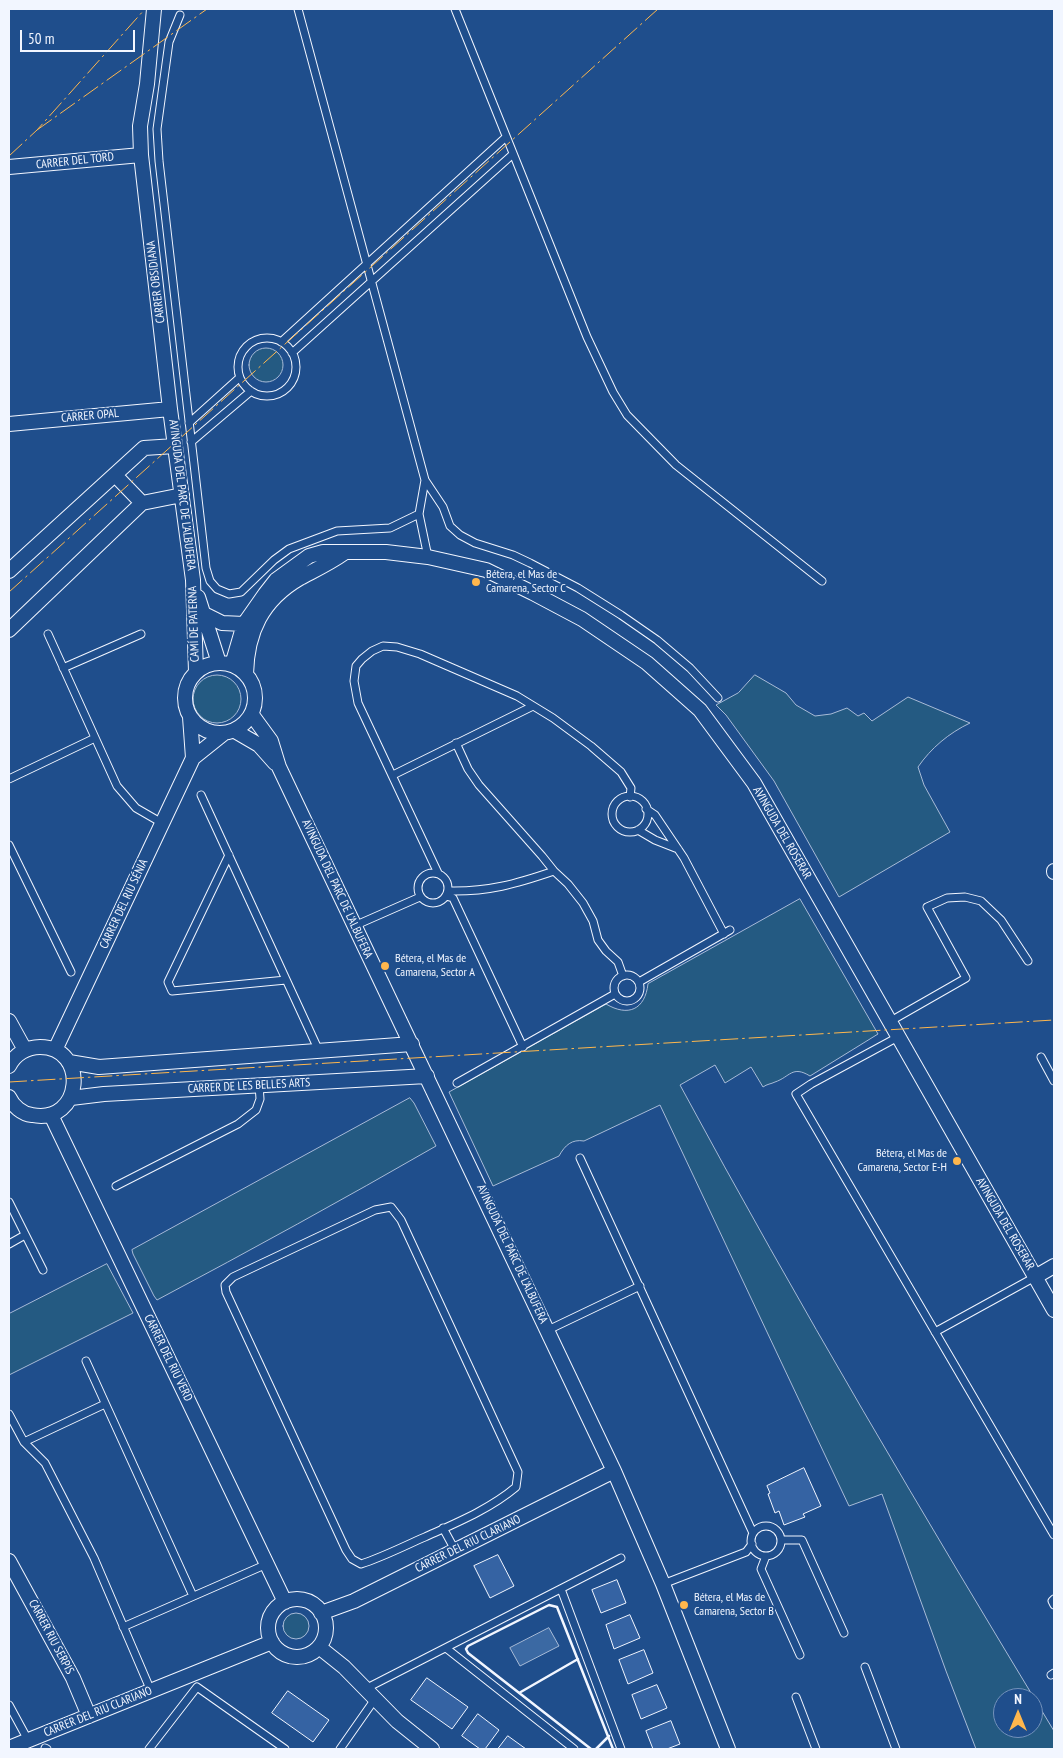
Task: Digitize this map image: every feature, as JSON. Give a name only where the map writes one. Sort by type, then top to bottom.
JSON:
[{"type":"street","points":[[141,155],[140,126],[147,84],[154,9]]},
{"type":"street","name":"CARRER DEL TORD","points":[[9,168],[141,155]]},
{"type":"street","name":"CARRER OBSIDIANA","points":[[141,155],[170,409]]},
{"type":"street","name":"CARRER OPAL","points":[[9,424],[170,409]]},
{"type":"street","name":"AVINGUDA DEL PARC DE L'ALBUFERA","points":[[170,409],[193,580]]},
{"type":"street","points":[[9,571],[144,448],[175,446]]},
{"type":"street","points":[[115,475],[142,503]]},
{"type":"street","points":[[9,630],[142,503],[182,495]]},
{"type":"street","name":"AVINGUDA DEL ROSERAR","points":[[225,664],[244,624],[276,580],[309,556],[324,552],[386,552],[428,557],[486,570],[582,618],[647,663],[700,710],[754,783],[1054,1310]]},
{"type":"street","points":[[246,674],[247,654],[254,626],[265,608],[280,592],[344,553]]},
{"type":"street","name":"CAMÍ DE PATERNA","points":[[193,580],[204,614],[225,664]]},
{"type":"street","name":"CAMÍ DE PATERNA","points":[[193,580],[196,672]]},
{"type":"street","name":"CAMÍ DE PATERNA","points":[[204,614],[222,623],[244,624]]},
{"type":"street","points":[[225,664],[246,674],[251,680],[255,691],[256,703],[252,715],[244,725],[229,732],[210,733],[199,727],[190,717],[185,706],[185,693],[188,682],[196,672],[207,665],[225,664]]},
{"type":"street","name":"AVINGUDA DEL PARC DE L'ALBUFERA","points":[[252,715],[271,741],[279,767],[614,1471],[663,1584],[728,1749]]},
{"type":"street","name":"CARRER DEL RIU SÉNIA","points":[[190,717],[193,758]]},
{"type":"street","name":"AVINGUDA DEL PARC DE L'ALBUFERA","points":[[229,732],[259,744],[279,767]]},
{"type":"street","name":"CARRER DEL RIU SÉNIA","points":[[55,1050],[193,758],[229,732]]},
{"type":"street","points":[[9,1021],[25,1050]]},
{"type":"street","points":[[69,1062],[98,1067],[412,1044]]},
{"type":"street","points":[[9,1066],[25,1050],[45,1047],[55,1050],[69,1062],[75,1079],[71,1098],[66,1105],[51,1115],[40,1117],[28,1115],[9,1100]]},
{"type":"street","name":"CARRER DE LES BELLES ARTS","points":[[71,1098],[104,1094],[427,1076]]},
{"type":"street","name":"CARRER DEL RIU VERD","points":[[51,1115],[285,1602]]},
{"type":"street","points":[[1035,1277],[1054,1266]]},
{"type":"street","name":"CARRER DEL RIU CLARIANO","points":[[321,1613],[354,1601],[614,1471]]},
{"type":"street","name":"CARRER RIU SERPIS","points":[[9,1561],[65,1664],[89,1716]]},
{"type":"street","points":[[301,1600],[316,1606],[321,1613],[325,1621],[324,1639],[312,1653],[294,1657],[278,1650],[272,1642],[268,1633],[271,1614],[285,1602],[301,1600]]},
{"type":"street","name":"CARRER DEL RIU CLARIANO","points":[[9,1748],[151,1691],[194,1680],[272,1642]]},
{"type":"street","points":[[319,1647],[344,1667],[397,1721],[432,1749]]},
{"type":"lane","points":[[298,9],[425,480],[443,507],[450,526],[460,535],[476,543],[522,559],[578,588],[621,615],[657,640],[690,668],[718,698]]},
{"type":"lane","points":[[455,9],[587,337],[613,392],[627,415],[676,466],[822,581]]},
{"type":"lane","points":[[180,15],[169,42],[157,129],[159,161],[206,568],[210,581],[217,589],[229,594],[241,592],[274,560],[289,549],[337,531],[390,528],[419,514]]},
{"type":"lane","points":[[281,342],[506,137]]},
{"type":"lane","points":[[292,353],[513,154]]},
{"type":"lane","points":[[273,338],[281,342],[292,353],[296,362],[296,372],[292,381],[278,394],[269,396],[251,392],[239,378],[237,369],[241,352],[255,340],[273,338]]},
{"type":"lane","points":[[189,423],[239,378]]},
{"type":"lane","points":[[192,442],[251,392]]},
{"type":"lane","points":[[425,480],[419,514],[428,557]]},
{"type":"lane","points":[[48,634],[117,786],[136,808],[162,823]]},
{"type":"lane","points":[[63,668],[141,634]]},
{"type":"lane","points":[[438,873],[427,874],[419,881],[417,891],[420,897],[428,902],[433,903],[442,900],[447,894],[447,881],[438,873],[358,703],[354,680],[356,666],[372,651],[383,646],[420,654],[517,696],[561,724],[621,772],[632,788],[630,797]]},
{"type":"lane","points":[[393,775],[533,706]]},
{"type":"lane","points":[[9,779],[95,738]]},
{"type":"lane","points":[[456,744],[468,769],[479,785],[583,903],[593,921],[598,940],[618,962],[623,976]]},
{"type":"lane","points":[[201,795],[319,1051]]},
{"type":"lane","points":[[630,797],[640,800],[646,809],[648,815],[645,823],[634,832],[620,829],[612,817],[612,810],[621,798],[630,797]]},
{"type":"lane","points":[[639,982],[727,932],[655,815],[646,809]]},
{"type":"lane","points":[[638,830],[678,850]]},
{"type":"lane","points":[[9,845],[71,972]]},
{"type":"lane","points":[[229,855],[168,982],[172,990],[286,980]]},
{"type":"lane","points":[[447,894],[495,889],[554,871]]},
{"type":"lane","points":[[447,894],[454,898],[523,1047]]},
{"type":"lane","points":[[354,926],[420,897]]},
{"type":"lane","points":[[889,1022],[966,978],[927,907],[946,898],[965,897],[981,901],[1001,920],[1028,961]]},
{"type":"lane","points":[[623,976],[632,976],[639,982],[639,993],[633,1000],[624,1001],[615,994],[615,983],[623,976]]},
{"type":"lane","points":[[457,1083],[615,994]]},
{"type":"lane","points":[[898,1037],[796,1094],[1054,1535]]},
{"type":"lane","points":[[1041,1057],[1054,1081]]},
{"type":"lane","points":[[116,1186],[238,1124],[256,1110],[260,1099],[260,1085]]},
{"type":"lane","points":[[580,1158],[753,1533],[752,1544],[746,1552],[663,1584]]},
{"type":"lane","points":[[9,1202],[43,1270]]},
{"type":"lane","points":[[391,1207],[401,1220],[518,1472],[516,1487],[503,1498],[443,1528],[376,1559],[361,1564],[352,1559],[346,1550],[226,1292],[225,1285],[233,1276],[375,1210],[391,1207]]},
{"type":"lane","points":[[9,1244],[25,1235]]},
{"type":"lane","points":[[935,1332],[1035,1277]]},
{"type":"lane","points":[[548,1330],[640,1286]]},
{"type":"lane","points":[[86,1361],[193,1596]]},
{"type":"lane","points":[[24,1442],[105,1404]]},
{"type":"lane","points":[[9,1414],[24,1442],[45,1463],[94,1558],[151,1691]]},
{"type":"lane","points":[[752,1544],[757,1552],[766,1556],[778,1551],[782,1540],[778,1530],[771,1526],[761,1526],[753,1533]]},
{"type":"lane","points":[[443,1528],[455,1550]]},
{"type":"lane","points":[[782,1540],[802,1540],[844,1633]]},
{"type":"lane","points":[[766,1556],[761,1569],[800,1656]]},
{"type":"lane","points":[[340,1749],[370,1694],[446,1648],[621,1558]]},
{"type":"lane","points":[[124,1627],[267,1564]]},
{"type":"lane","points":[[561,1589],[621,1749]]},
{"type":"lane","points":[[1054,1599],[1052,1601],[1054,1605]]},
{"type":"lane","points":[[446,1648],[574,1749]]},
{"type":"lane","points":[[865,1667],[896,1749]]},
{"type":"lane","points":[[149,1749],[194,1680],[285,1749]]},
{"type":"lane","points":[[796,1697],[816,1749]]},
{"type":"lane","points":[[9,1705],[28,1740]]},
{"type":"shaded area","points":[[266,348],[273,349],[278,353],[282,358],[282,372],[278,377],[273,381],[266,382],[259,381],[254,377],[250,372],[249,365],[250,358],[254,353],[259,349]]},
{"type":"shaded area","points":[[212,675],[222,675],[234,682],[241,694],[241,704],[234,716],[222,723],[212,723],[204,719],[197,712],[193,704],[193,694],[197,686],[204,679]]},
{"type":"shaded area","points":[[755,675],[786,693],[796,705],[815,716],[831,714],[847,708],[858,716],[864,713],[872,721],[908,697],[970,723],[955,731],[941,742],[918,767],[924,785],[950,832],[839,897],[774,781],[726,715],[716,705],[738,693]]},
{"type":"shaded area","points":[[800,899],[878,1034],[810,1076],[795,1072],[763,1087],[751,1067],[725,1083],[715,1065],[680,1085],[770,1248],[863,1410],[1028,1688],[993,1688],[993,1738],[1043,1738],[1043,1713],[1054,1731],[1054,1749],[976,1749],[882,1494],[849,1506],[660,1105],[584,1141],[572,1142],[566,1146],[559,1156],[493,1186],[449,1092],[606,1004],[621,1010],[634,1009],[643,1000],[648,984]]},
{"type":"shaded area","points":[[410,1098],[436,1146],[157,1300],[132,1250]]},
{"type":"shaded area","points":[[107,1264],[133,1313],[9,1375],[9,1314]]},
{"type":"shaded area","points":[[296,1613],[305,1617],[309,1626],[305,1635],[296,1639],[287,1635],[283,1626],[287,1617]]},
{"type":"shaded area","points":[[549,1628],[559,1646],[520,1666],[510,1648]]},
{"type":"building","points":[[804,1468],[821,1506],[803,1514],[805,1517],[784,1525],[779,1511],[775,1513],[767,1486]]},
{"type":"building","points":[[498,1555],[514,1586],[490,1598],[474,1566]]},
{"type":"building","points":[[617,1580],[626,1603],[601,1613],[592,1590]]},
{"type":"building","points":[[630,1615],[640,1638],[614,1649],[606,1625]]},
{"type":"building","points":[[644,1650],[653,1673],[628,1684],[619,1660]]},
{"type":"building","points":[[427,1678],[468,1707],[452,1729],[411,1700]]},
{"type":"building","points":[[657,1685],[667,1708],[641,1719],[632,1695]]},
{"type":"building","points":[[288,1691],[329,1720],[313,1742],[272,1713]]},
{"type":"building","points":[[478,1714],[499,1730],[485,1749],[480,1749],[462,1736]]},
{"type":"building","points":[[671,1721],[680,1744],[667,1749],[653,1749],[646,1731]]},
{"type":"building","points":[[508,1736],[526,1749],[498,1749]]},
{"type":"wall","points":[[591,1749],[468,1653],[466,1649],[468,1646],[549,1605],[557,1607],[613,1749]]},
{"type":"wall","points":[[519,1693],[578,1659]]},
{"type":"wall","points":[[596,1749],[609,1736]]},
{"type":"power","points":[[9,156],[37,130],[145,9]]},
{"type":"power","points":[[37,130],[207,9]]},
{"type":"power","points":[[9,592],[658,9]]},
{"type":"power","points":[[9,1082],[1054,1020]]},
{"type":"place","name":"Bétera, el Mas de Camarena, Sector C","points":[[476,582]]},
{"type":"place","name":"Bétera, el Mas de Camarena, Sector A","points":[[385,966]]},
{"type":"place","name":"Bétera, el Mas de Camarena, Sector E-H","points":[[957,1161]]},
{"type":"place","name":"Bétera, el Mas de Camarena, Sector B","points":[[684,1605]]}]
